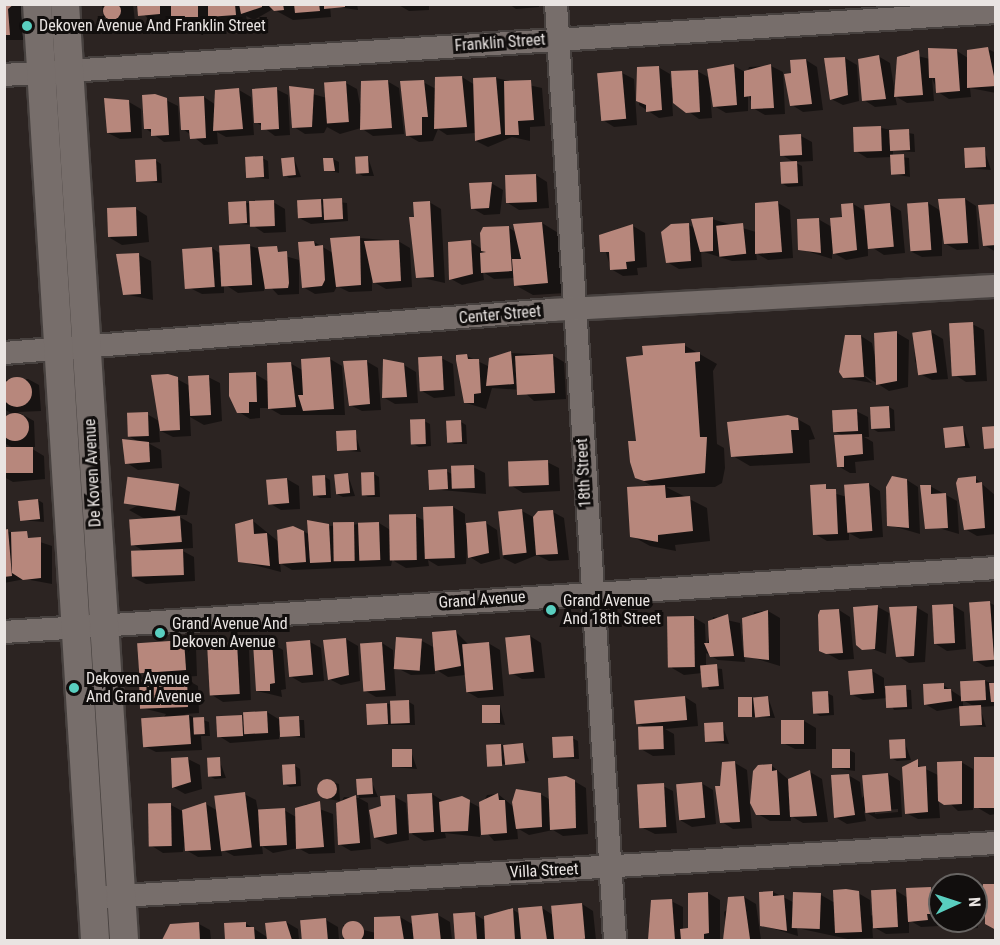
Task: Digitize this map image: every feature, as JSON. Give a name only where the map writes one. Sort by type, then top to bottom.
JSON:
[{"type":"street","name":"De Koven Avenue","points":[[37,4],[56,72]]},
{"type":"street","name":"De Koven Avenue","points":[[64,4],[56,72],[89,628],[92,897],[95,940]]},
{"type":"street","name":"18th Street","points":[[556,4],[576,310],[591,593],[615,940]]},
{"type":"street","name":"Franklin Street","points":[[4,75],[996,12]]},
{"type":"street","name":"Center Street","points":[[4,353],[576,310],[996,286]]},
{"type":"street","name":"Grand Avenue","points":[[4,632],[996,568]]},
{"type":"street","name":"De Koven Avenue","points":[[89,628],[122,896],[124,940]]},
{"type":"street","name":"Villa Street","points":[[92,897],[996,843]]},
{"type":"building","points":[[108,2],[116,2],[121,7],[119,18],[108,20],[103,15],[103,7]]},
{"type":"building","points":[[4,4],[14,4],[8,9],[10,35],[4,35]]},
{"type":"building","points":[[137,4],[160,4],[160,14],[138,16]]},
{"type":"building","points":[[171,4],[198,4],[198,17],[171,17]]},
{"type":"building","points":[[208,4],[235,4],[236,15],[208,17]]},
{"type":"building","points":[[239,4],[262,4],[262,7],[241,14]]},
{"type":"building","points":[[267,4],[283,4],[284,10],[274,11]]},
{"type":"building","points":[[294,4],[319,4],[320,11],[295,13]]},
{"type":"building","points":[[324,4],[345,4],[345,7],[324,9]]},
{"type":"building","points":[[988,47],[996,86],[967,88],[967,50]]},
{"type":"building","points":[[928,48],[957,49],[960,91],[936,93],[935,78],[929,78]]},
{"type":"building","points":[[919,50],[923,95],[894,97],[897,57]]},
{"type":"building","points":[[879,55],[886,99],[862,101],[858,59]]},
{"type":"building","points":[[845,57],[848,95],[830,100],[824,58]]},
{"type":"building","points":[[806,59],[812,104],[790,106],[784,74],[791,73],[790,60]]},
{"type":"building","points":[[734,64],[737,105],[713,107],[707,69]]},
{"type":"building","points":[[771,64],[774,108],[751,109],[751,96],[744,97],[744,71]]},
{"type":"building","points":[[659,66],[662,110],[646,112],[646,105],[636,101],[637,67]]},
{"type":"building","points":[[698,70],[700,112],[686,113],[673,103],[671,71]]},
{"type":"building","points":[[622,71],[626,119],[601,121],[597,73]]},
{"type":"building","points":[[462,76],[467,127],[434,129],[435,77]]},
{"type":"building","points":[[496,77],[501,134],[475,141],[473,78]]},
{"type":"building","points":[[388,80],[392,128],[360,130],[361,81]]},
{"type":"building","points":[[424,80],[428,117],[422,117],[422,135],[406,136],[400,81]]},
{"type":"building","points":[[531,80],[534,120],[518,121],[519,135],[505,135],[504,81]]},
{"type":"building","points":[[346,81],[349,122],[327,123],[324,83]]},
{"type":"building","points":[[289,86],[314,89],[312,127],[292,128]]},
{"type":"building","points":[[277,87],[279,129],[261,130],[261,123],[254,123],[252,89]]},
{"type":"building","points":[[239,88],[243,129],[213,131],[215,90]]},
{"type":"building","points":[[155,94],[167,98],[169,135],[151,136],[151,129],[144,129],[142,95]]},
{"type":"building","points":[[204,96],[206,138],[190,139],[189,130],[181,130],[179,97]]},
{"type":"building","points":[[104,98],[129,100],[131,132],[107,133]]},
{"type":"building","points":[[881,126],[882,151],[854,152],[853,127]]},
{"type":"building","points":[[909,129],[910,150],[890,151],[889,130]]},
{"type":"building","points":[[801,134],[802,155],[780,156],[779,135]]},
{"type":"building","points":[[985,147],[986,167],[965,168],[964,148]]},
{"type":"building","points":[[904,154],[905,174],[891,175],[890,155]]},
{"type":"building","points":[[263,156],[264,177],[246,178],[245,157]]},
{"type":"building","points":[[368,156],[369,173],[356,174],[355,157]]},
{"type":"building","points":[[294,157],[296,175],[283,176],[281,158]]},
{"type":"building","points":[[323,158],[333,158],[335,171],[324,171]]},
{"type":"building","points":[[156,159],[157,181],[136,182],[135,160]]},
{"type":"building","points":[[797,161],[798,183],[781,184],[780,162]]},
{"type":"building","points":[[536,174],[537,202],[506,203],[505,175]]},
{"type":"building","points":[[492,182],[489,208],[471,209],[469,183]]},
{"type":"building","points":[[342,198],[343,219],[324,220],[323,199]]},
{"type":"building","points":[[965,198],[968,243],[944,244],[938,199]]},
{"type":"building","points":[[321,199],[322,217],[298,218],[297,200]]},
{"type":"building","points":[[274,200],[275,226],[250,227],[249,201]]},
{"type":"building","points":[[246,201],[247,223],[229,224],[228,202]]},
{"type":"building","points":[[430,201],[434,277],[416,278],[409,217],[414,217],[413,202]]},
{"type":"building","points":[[778,201],[782,252],[755,254],[755,203]]},
{"type":"building","points":[[928,202],[931,250],[910,251],[907,203]]},
{"type":"building","points":[[853,203],[857,250],[833,254],[830,218],[842,217],[841,204]]},
{"type":"building","points":[[890,203],[894,247],[868,249],[864,205]]},
{"type":"building","points":[[996,204],[996,245],[983,246],[978,205]]},
{"type":"building","points":[[136,207],[137,236],[108,237],[107,208]]},
{"type":"building","points":[[713,217],[713,251],[700,252],[691,219]]},
{"type":"building","points":[[819,218],[821,253],[798,250],[797,219]]},
{"type":"building","points":[[542,222],[548,283],[514,286],[512,259],[521,259],[513,224]]},
{"type":"building","points":[[689,223],[691,261],[666,263],[661,232],[671,224]]},
{"type":"building","points":[[743,223],[746,254],[719,257],[716,226]]},
{"type":"building","points":[[633,224],[635,261],[626,262],[627,269],[610,270],[609,252],[600,252],[599,235]]},
{"type":"building","points":[[509,226],[512,271],[481,273],[480,253],[486,252],[481,251],[480,233],[483,227]]},
{"type":"building","points":[[360,236],[361,285],[336,287],[330,238]]},
{"type":"building","points":[[399,240],[401,281],[373,283],[364,241]]},
{"type":"building","points":[[471,240],[473,274],[449,280],[448,242]]},
{"type":"building","points":[[314,241],[315,246],[323,245],[325,280],[322,286],[302,288],[298,242]]},
{"type":"building","points":[[250,244],[252,285],[221,287],[219,246]]},
{"type":"building","points":[[277,246],[278,252],[287,251],[288,288],[265,289],[258,247]]},
{"type":"building","points":[[212,247],[215,287],[185,289],[182,249]]},
{"type":"building","points":[[139,253],[141,294],[123,295],[116,254]]},
{"type":"building","points":[[973,322],[976,375],[952,376],[949,323]]},
{"type":"building","points":[[931,330],[937,373],[918,375],[912,333]]},
{"type":"building","points":[[897,331],[897,381],[876,385],[874,333]]},
{"type":"building","points":[[845,335],[861,335],[864,377],[843,378],[839,372]]},
{"type":"building","points":[[685,343],[685,353],[700,352],[700,361],[695,362],[700,437],[707,437],[705,473],[644,481],[635,478],[630,462],[628,441],[636,441],[626,357],[643,355],[642,346]]},
{"type":"building","points":[[511,351],[514,384],[486,386],[489,358]]},
{"type":"building","points":[[467,354],[468,359],[479,359],[481,393],[474,394],[474,403],[464,403],[456,360],[456,355]]},
{"type":"building","points":[[553,354],[555,393],[517,395],[515,356]]},
{"type":"building","points":[[442,356],[444,390],[420,391],[418,357]]},
{"type":"building","points":[[330,357],[334,409],[303,411],[298,395],[303,395],[301,359]]},
{"type":"building","points":[[383,359],[404,363],[407,397],[382,398]]},
{"type":"building","points":[[367,360],[370,404],[349,406],[343,361]]},
{"type":"building","points":[[291,362],[296,407],[268,409],[267,363]]},
{"type":"building","points":[[256,372],[257,402],[249,402],[249,413],[237,413],[229,396],[229,373]]},
{"type":"building","points":[[168,374],[178,377],[180,430],[160,431],[151,375]]},
{"type":"building","points":[[209,375],[211,415],[190,416],[188,376]]},
{"type":"building","points":[[17,377],[23,378],[31,386],[31,398],[23,406],[17,407],[11,406],[3,398],[2,392],[3,386],[11,378]]},
{"type":"building","points":[[889,406],[890,428],[871,429],[870,407]]},
{"type":"building","points":[[857,409],[858,431],[833,432],[832,410]]},
{"type":"building","points":[[148,412],[149,436],[128,437],[127,413]]},
{"type":"building","points":[[15,413],[25,417],[29,427],[25,437],[15,441],[5,437],[1,427],[5,417]]},
{"type":"building","points":[[788,415],[798,418],[799,430],[791,430],[793,453],[731,457],[727,422]]},
{"type":"building","points":[[425,419],[426,444],[411,445],[410,420]]},
{"type":"building","points":[[461,420],[462,442],[447,443],[446,421]]},
{"type":"building","points":[[963,426],[965,446],[945,448],[943,428]]},
{"type":"building","points":[[996,426],[996,448],[984,449],[982,427]]},
{"type":"building","points":[[356,430],[357,450],[337,451],[336,431]]},
{"type":"building","points":[[862,434],[863,454],[844,456],[844,467],[837,467],[834,435]]},
{"type":"building","points":[[122,439],[149,442],[150,462],[125,464]]},
{"type":"building","points":[[4,447],[33,447],[33,473],[4,473]]},
{"type":"building","points":[[548,460],[549,485],[509,486],[508,461]]},
{"type":"building","points":[[474,465],[475,488],[452,489],[451,466]]},
{"type":"building","points":[[447,469],[448,489],[429,490],[428,470]]},
{"type":"building","points":[[361,472],[374,472],[375,495],[362,495]]},
{"type":"building","points":[[348,473],[350,493],[336,494],[334,474]]},
{"type":"building","points":[[325,475],[326,495],[313,496],[312,476]]},
{"type":"building","points":[[892,476],[907,479],[909,528],[887,526],[886,487]]},
{"type":"building","points":[[976,476],[976,483],[982,482],[985,528],[964,530],[956,483],[958,478]]},
{"type":"building","points":[[128,477],[179,484],[175,511],[124,504]]},
{"type":"building","points":[[287,478],[289,503],[268,505],[266,480]]},
{"type":"building","points":[[869,483],[872,531],[847,533],[844,485]]},
{"type":"building","points":[[826,484],[826,489],[836,489],[838,534],[813,535],[810,485]]},
{"type":"building","points":[[665,485],[666,498],[690,496],[693,531],[658,535],[658,542],[630,537],[627,487]]},
{"type":"building","points":[[920,485],[931,485],[931,494],[946,493],[948,528],[925,529]]},
{"type":"building","points":[[38,499],[40,519],[20,521],[18,501]]},
{"type":"building","points":[[453,506],[455,558],[425,559],[423,507]]},
{"type":"building","points":[[522,509],[527,553],[503,555],[498,512]]},
{"type":"building","points":[[553,510],[558,554],[536,555],[533,517],[538,511]]},
{"type":"building","points":[[389,514],[416,514],[417,560],[390,560]]},
{"type":"building","points":[[180,516],[182,542],[131,545],[129,520]]},
{"type":"building","points":[[253,519],[254,534],[267,533],[270,566],[238,562],[235,524]]},
{"type":"building","points":[[307,520],[329,524],[331,562],[310,563]]},
{"type":"building","points":[[486,521],[489,553],[468,558],[466,523]]},
{"type":"building","points":[[333,522],[354,522],[355,561],[334,561]]},
{"type":"building","points":[[379,522],[380,560],[359,561],[358,523]]},
{"type":"building","points":[[293,526],[304,531],[306,562],[279,564],[277,530]]},
{"type":"building","points":[[8,529],[12,576],[4,577],[4,530]]},
{"type":"building","points":[[27,531],[28,538],[41,537],[41,578],[23,580],[12,573],[11,532]]},
{"type":"building","points":[[183,549],[184,575],[132,577],[131,551]]},
{"type":"building","points":[[990,601],[994,660],[973,661],[969,602]]},
{"type":"building","points":[[953,604],[955,643],[934,644],[932,605]]},
{"type":"building","points":[[878,605],[875,649],[862,650],[856,645],[853,607]]},
{"type":"building","points":[[917,606],[914,656],[896,657],[889,607]]},
{"type":"building","points":[[839,609],[843,653],[826,654],[819,651],[818,615],[820,610]]},
{"type":"building","points":[[768,610],[769,660],[744,657],[742,618]]},
{"type":"building","points":[[728,614],[734,656],[710,657],[704,643],[709,643],[708,621]]},
{"type":"building","points":[[667,616],[694,616],[695,667],[668,667]]},
{"type":"building","points":[[456,630],[461,666],[435,671],[432,632]]},
{"type":"building","points":[[530,635],[534,672],[509,674],[505,638]]},
{"type":"building","points":[[396,637],[422,639],[420,671],[394,669]]},
{"type":"building","points":[[346,638],[349,675],[328,680],[323,640]]},
{"type":"building","points":[[184,640],[186,670],[139,673],[137,643]]},
{"type":"building","points":[[310,640],[313,675],[289,677],[286,642]]},
{"type":"building","points":[[237,642],[240,694],[210,695],[207,644]]},
{"type":"building","points":[[272,642],[275,683],[270,684],[270,691],[256,691],[253,643]]},
{"type":"building","points":[[382,642],[385,690],[363,691],[360,644]]},
{"type":"building","points":[[489,642],[493,690],[466,692],[462,644]]},
{"type":"building","points":[[717,664],[719,686],[702,687],[700,665]]},
{"type":"building","points":[[872,669],[874,693],[850,695],[848,671]]},
{"type":"building","points":[[187,678],[188,707],[140,709],[139,680]]},
{"type":"building","points":[[985,680],[986,700],[961,701],[960,681]]},
{"type":"building","points":[[944,683],[944,689],[951,689],[952,701],[924,705],[923,684]]},
{"type":"building","points":[[989,683],[996,683],[996,702],[991,702]]},
{"type":"building","points":[[906,685],[907,707],[886,708],[885,686]]},
{"type":"building","points":[[828,691],[829,713],[813,714],[812,692]]},
{"type":"building","points":[[685,696],[687,720],[636,724],[634,700]]},
{"type":"building","points":[[768,696],[770,716],[755,717],[753,698]]},
{"type":"building","points":[[738,697],[752,697],[752,717],[738,717]]},
{"type":"building","points":[[409,700],[410,723],[391,724],[390,701]]},
{"type":"building","points":[[387,703],[388,724],[367,725],[366,704]]},
{"type":"building","points":[[482,705],[500,705],[500,723],[482,723]]},
{"type":"building","points":[[981,705],[982,725],[960,726],[959,706]]},
{"type":"building","points":[[267,711],[268,733],[244,734],[243,712]]},
{"type":"building","points":[[189,715],[191,744],[143,747],[141,718]]},
{"type":"building","points":[[242,715],[243,736],[217,737],[216,716]]},
{"type":"building","points":[[299,716],[300,736],[280,737],[279,717]]},
{"type":"building","points":[[204,717],[205,734],[194,735],[193,718]]},
{"type":"building","points":[[781,720],[804,720],[804,744],[781,744]]},
{"type":"building","points":[[723,722],[724,741],[705,742],[704,723]]},
{"type":"building","points":[[663,726],[664,749],[639,750],[638,727]]},
{"type":"building","points":[[573,736],[574,757],[553,758],[552,737]]},
{"type":"building","points":[[905,739],[906,758],[890,759],[889,740]]},
{"type":"building","points":[[523,743],[525,763],[505,765],[503,745]]},
{"type":"building","points":[[501,744],[502,766],[487,767],[486,745]]},
{"type":"building","points":[[392,749],[412,749],[412,767],[392,767]]},
{"type":"building","points":[[832,749],[850,749],[850,768],[832,768]]},
{"type":"building","points":[[188,757],[191,782],[172,788],[171,758]]},
{"type":"building","points":[[220,757],[221,776],[208,777],[207,758]]},
{"type":"building","points":[[974,757],[996,757],[996,808],[974,808]]},
{"type":"building","points":[[918,759],[918,767],[926,766],[928,812],[905,814],[902,767]]},
{"type":"building","points":[[735,761],[740,822],[720,823],[715,786],[720,786],[722,762]]},
{"type":"building","points":[[962,761],[962,804],[944,805],[938,801],[937,762]]},
{"type":"building","points":[[295,764],[296,784],[283,785],[282,765]]},
{"type":"building","points":[[772,764],[772,771],[777,770],[780,815],[756,815],[750,803],[753,771],[758,765]]},
{"type":"building","points":[[810,770],[817,816],[790,817],[788,779]]},
{"type":"building","points":[[888,773],[891,811],[865,813],[862,775]]},
{"type":"building","points":[[849,774],[855,815],[834,818],[831,775]]},
{"type":"building","points":[[566,776],[575,780],[576,828],[550,830],[548,778]]},
{"type":"building","points":[[372,778],[373,794],[357,795],[356,779]]},
{"type":"building","points":[[327,779],[334,782],[337,789],[334,796],[327,799],[320,796],[317,789],[320,782]]},
{"type":"building","points":[[702,782],[705,818],[679,820],[676,784]]},
{"type":"building","points":[[664,783],[666,827],[639,828],[637,784]]},
{"type":"building","points":[[516,789],[541,793],[542,827],[516,829],[512,802]]},
{"type":"building","points":[[245,792],[252,848],[221,851],[214,796]]},
{"type":"building","points":[[432,793],[434,832],[409,833],[407,794]]},
{"type":"building","points":[[498,793],[499,800],[505,800],[507,833],[481,835],[479,802]]},
{"type":"building","points":[[356,795],[360,843],[338,845],[336,803]]},
{"type":"building","points":[[395,795],[397,834],[374,838],[369,810],[381,806],[380,796]]},
{"type":"building","points":[[462,796],[470,800],[468,831],[441,832],[439,802]]},
{"type":"building","points":[[320,801],[324,847],[296,849],[295,808]]},
{"type":"building","points":[[206,802],[211,850],[185,851],[182,810]]},
{"type":"building","points":[[148,803],[171,803],[172,846],[149,846]]},
{"type":"building","points":[[285,808],[287,845],[260,846],[258,809]]},
{"type":"building","points":[[988,884],[996,884],[996,930],[988,926]]},
{"type":"building","points":[[928,887],[928,920],[908,922],[906,888]]},
{"type":"building","points":[[896,889],[898,927],[873,928],[871,890]]},
{"type":"building","points":[[833,890],[859,891],[862,932],[835,933]]},
{"type":"building","points":[[773,891],[773,896],[784,895],[787,931],[760,926],[759,892]]},
{"type":"building","points":[[708,892],[709,933],[704,934],[704,940],[681,940],[680,929],[688,928],[688,893]]},
{"type":"building","points":[[793,892],[821,893],[820,929],[792,928]]},
{"type":"building","points":[[744,896],[750,939],[723,940],[728,897]]},
{"type":"building","points":[[672,899],[675,940],[648,940],[651,900]]},
{"type":"building","points":[[582,903],[585,939],[554,940],[551,906]]},
{"type":"building","points":[[542,906],[547,940],[521,940],[518,908]]},
{"type":"building","points":[[513,908],[515,940],[485,940],[484,916]]},
{"type":"building","points":[[475,912],[477,940],[455,940],[453,914]]},
{"type":"building","points":[[438,913],[441,940],[414,940],[411,916]]},
{"type":"building","points":[[400,916],[404,940],[374,940],[374,917]]},
{"type":"building","points":[[326,918],[328,940],[302,940],[300,920]]},
{"type":"building","points":[[286,921],[292,940],[267,940],[265,923]]},
{"type":"building","points":[[353,921],[361,924],[364,932],[361,940],[353,943],[345,940],[342,932],[345,924]]},
{"type":"building","points":[[199,922],[200,940],[162,940],[170,924]]},
{"type":"building","points":[[246,922],[246,927],[254,927],[255,940],[225,940],[224,923]]},
{"type":"place","name":"Dekoven Avenue And Franklin Street","points":[[27,26]]},
{"type":"place","name":"Grand Avenue And 18th Street","points":[[551,610]]},
{"type":"place","name":"Grand Avenue And Dekoven Avenue","points":[[160,633]]},
{"type":"place","name":"Dekoven Avenue And Grand Avenue","points":[[74,688]]}]
